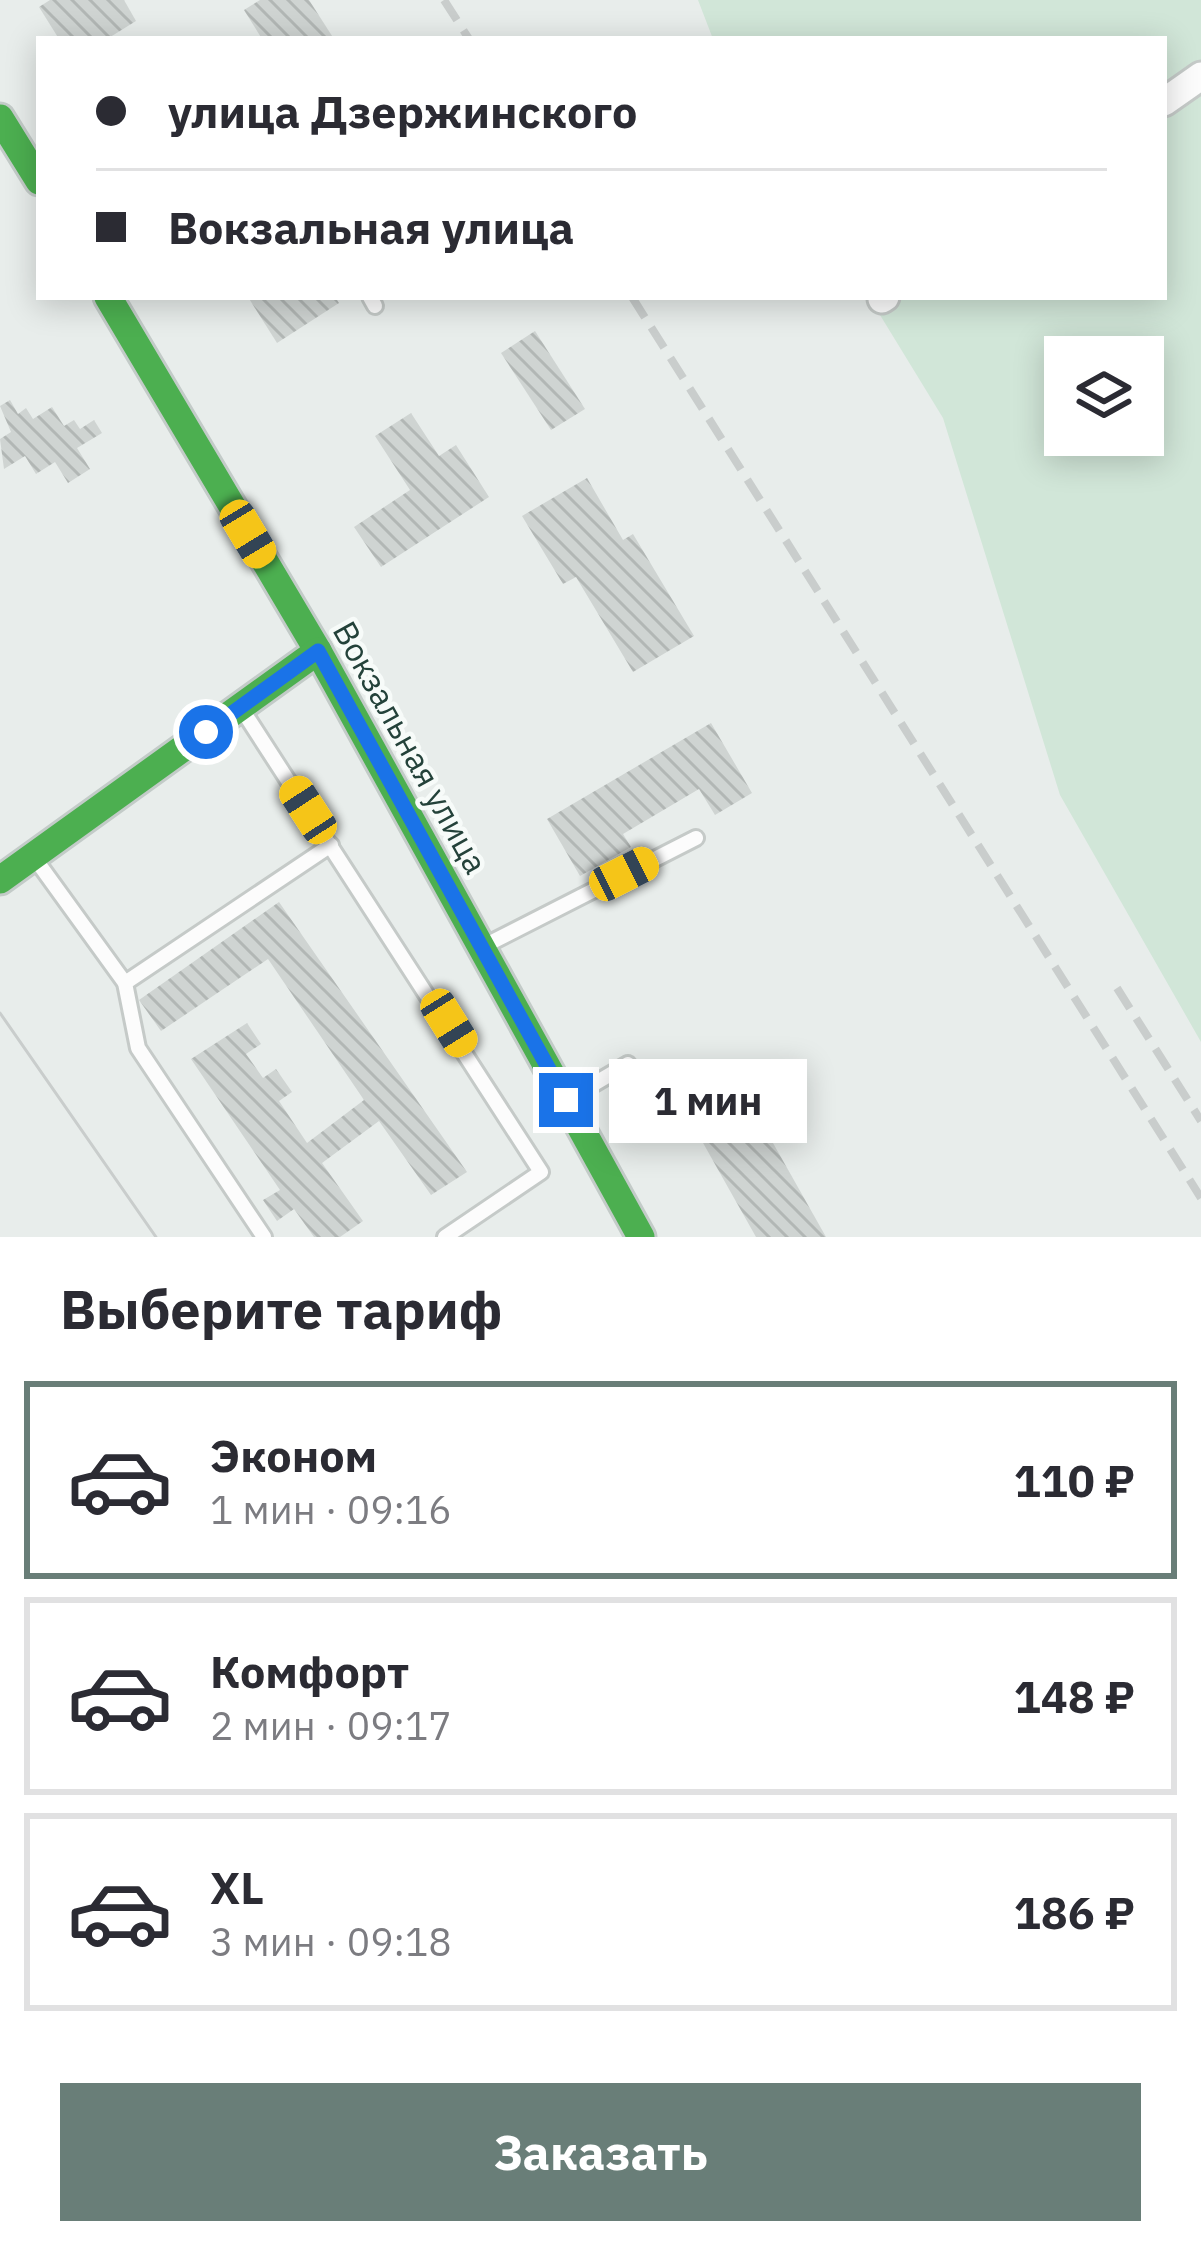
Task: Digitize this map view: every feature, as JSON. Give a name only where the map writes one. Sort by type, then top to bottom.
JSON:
[{"type":"main road","points":[[0,118],[31,150]]},
{"type":"main road","name":"Вокзальная улица","points":[[110,300],[318,651],[641,1237]]},
{"type":"main road","points":[[0,880],[318,651]]},
{"type":"street","points":[[1167,100],[1201,76]]},
{"type":"lane","points":[[240,707],[542,1172],[445,1237]]},
{"type":"lane","points":[[481,947],[696,838]]},
{"type":"lane","points":[[125,983],[331,845]]},
{"type":"lane","points":[[33,856],[125,983],[138,1048],[264,1237]]},
{"type":"lane","points":[[566,1100],[628,1064]]},
{"type":"green space","points":[[698,0],[1201,0],[1201,1042],[1060,795],[943,418],[871,300],[1167,300],[1167,36],[712,36]]},
{"type":"building","points":[[50,0],[124,0],[136,21],[112,36],[57,36],[39,7]]},
{"type":"building","points":[[260,0],[309,0],[332,36],[260,36],[244,10]]},
{"type":"building","points":[[250,300],[337,300],[339,303],[277,343]]},
{"type":"building","points":[[535,331],[585,409],[551,430],[501,353]]},
{"type":"building","points":[[10,400],[18,414],[26,408],[33,419],[52,407],[64,426],[74,420],[80,429],[94,420],[102,433],[77,448],[90,469],[68,483],[55,462],[36,474],[25,456],[4,469],[0,439],[11,432],[0,406]]},
{"type":"building","points":[[411,413],[439,456],[456,445],[489,497],[381,567],[354,527],[410,490],[375,436]]},
{"type":"building","points":[[587,478],[623,540],[633,534],[694,636],[633,672],[576,577],[563,584],[522,516]]},
{"type":"building","points":[[711,723],[752,793],[715,815],[699,789],[623,834],[631,847],[580,876],[547,819]]},
{"type":"building","points":[[279,902],[467,1172],[431,1195],[379,1121],[322,1163],[363,1221],[340,1237],[314,1237],[294,1209],[277,1221],[263,1200],[280,1190],[191,1059],[247,1023],[261,1044],[246,1054],[263,1078],[276,1069],[292,1092],[279,1101],[307,1143],[364,1100],[268,959],[161,1031],[139,1000]]},
{"type":"building","points":[[729,1065],[826,1237],[756,1237],[676,1095]]},
{"type":"tram line","points":[[0,1013],[156,1237]]},
{"type":"railway","points":[[444,0],[467,36]]},
{"type":"railway","points":[[634,300],[1201,1198]]},
{"type":"railway","points":[[1117,988],[1201,1121]]},
{"type":"traffic: fast","points":[[0,118],[36,176]]},
{"type":"traffic: fast","points":[[110,300],[318,651],[641,1237]]},
{"type":"traffic: fast","points":[[0,880],[318,651]]},
{"type":"route","points":[[206,732],[318,651],[566,1100]]}]
